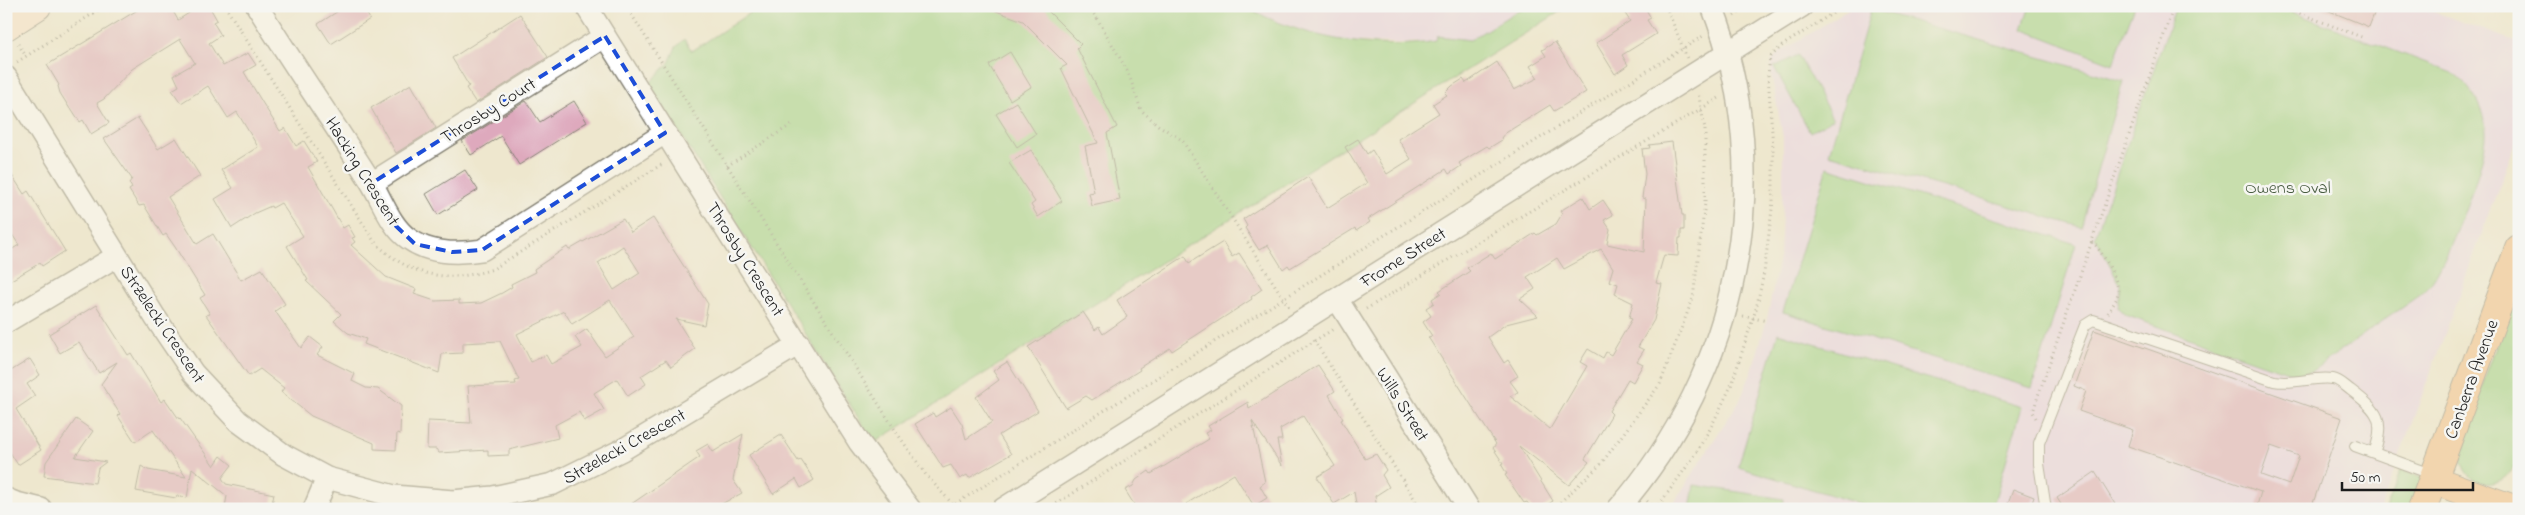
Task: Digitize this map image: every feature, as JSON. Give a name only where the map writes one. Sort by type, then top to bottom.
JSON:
[{"type":"highway","name":"Canberra Avenue","points":[[2422,509],[2519,248]]},
{"type":"highway","points":[[2434,477],[2514,503]]},
{"type":"street","points":[[6,26],[38,6]]},
{"type":"street","name":"Throsby Crescent","points":[[586,6],[864,450],[910,509]]},
{"type":"street","name":"Frome Street","points":[[1003,509],[1802,6]]},
{"type":"street","name":"Hacking Crescent","points":[[264,9],[372,183],[396,226],[402,234],[415,244],[452,252],[482,250],[666,133]]},
{"type":"street","points":[[1618,509],[1658,459],[1686,413],[1704,376],[1726,312],[1738,261],[1745,196],[1744,140],[1736,88],[1715,16]]},
{"type":"street","name":"Throsby Court","points":[[372,183],[604,36]]},
{"type":"street","name":"Strzelecki Crescent","points":[[10,71],[117,256],[193,373],[238,421],[284,455],[328,478],[394,496],[495,503],[553,484],[622,450],[799,344]]},
{"type":"street","points":[[6,322],[117,256]]},
{"type":"street","name":"Wills Street","points":[[1337,298],[1469,509]]},
{"type":"street","points":[[314,509],[328,478]]},
{"type":"street","points":[[6,499],[41,509]]},
{"type":"lane","points":[[2046,509],[2038,456],[2040,440],[2085,324],[2093,320],[2104,322],[2270,380],[2290,383],[2326,379],[2337,380],[2367,403],[2378,415],[2380,432],[2374,453]]},
{"type":"lane","points":[[2355,446],[2434,477]]},
{"type":"path","points":[[10,71],[105,6]]},
{"type":"path","points":[[225,6],[374,241],[388,256],[404,266],[420,272],[456,276],[476,274],[493,269],[679,154]]},
{"type":"path","points":[[626,6],[897,433],[926,475],[957,509]]},
{"type":"path","points":[[1088,6],[1128,72],[1140,110],[1158,125],[1182,140],[1283,299],[1314,340],[1421,509]]},
{"type":"path","points":[[1553,509],[1601,464],[1660,384],[1693,298],[1705,203],[1705,129],[1693,75],[1666,6]]},
{"type":"path","points":[[947,509],[1683,48],[1715,16],[1750,6]]},
{"type":"path","points":[[2040,421],[2034,416],[2033,410],[2174,6]]},
{"type":"path","points":[[2283,7],[2364,38]]},
{"type":"path","points":[[1048,509],[1314,340],[1736,88]]},
{"type":"path","points":[[727,166],[794,123]]},
{"type":"path","points":[[2092,242],[2098,247],[2118,286],[2117,296],[2104,322]]},
{"type":"path","points":[[1726,312],[1767,321]]},
{"type":"highlighted area","points":[[605,36],[665,133],[482,250],[452,252],[415,244],[396,226],[372,183]]},
{"type":"shaded area","points":[[1245,6],[1525,6],[1470,40],[1438,36],[1436,41],[1396,43],[1347,41],[1313,34],[1271,19]]},
{"type":"shaded area","points":[[1853,6],[2419,6],[2519,43],[2519,133],[2380,509],[1670,509],[1741,398],[1752,371],[1767,319],[1780,253],[1783,197],[1783,137],[1771,72],[1772,60],[1778,54]]},
{"type":"green space","points":[[760,6],[1245,6],[1266,17],[1312,34],[1363,43],[1388,45],[1436,41],[1438,36],[1470,40],[1525,6],[1562,6],[1564,9],[874,443],[649,84],[669,63],[676,47],[684,39],[692,51]]},
{"type":"green space","points":[[2030,6],[2135,6],[2113,64],[2022,29]]},
{"type":"green space","name":"Owens Oval","points":[[2176,6],[2276,6],[2453,73],[2471,91],[2483,115],[2486,132],[2485,145],[2475,184],[2458,229],[2432,282],[2418,296],[2312,371],[2301,374],[2287,372],[2125,315],[2118,308],[2120,284],[2095,237]]},
{"type":"green space","points":[[1871,9],[2123,81],[2081,227],[1829,154]]},
{"type":"green space","points":[[1798,55],[1833,119],[1810,132],[1774,67]]},
{"type":"green space","points":[[1827,167],[2076,244],[2032,388],[1783,312]]},
{"type":"green space","points":[[2519,283],[2519,458],[2511,471],[2502,479],[2492,483],[2481,483],[2472,478],[2465,470],[2461,458],[2461,443]]},
{"type":"green space","points":[[1778,333],[2022,407],[1992,509],[1877,509],[1738,467]]},
{"type":"green space","points":[[2401,470],[2422,478],[2410,509],[2386,509]]},
{"type":"green space","points":[[1694,485],[1784,499],[1783,509],[1690,509]]},
{"type":"building","points":[[144,6],[170,6],[178,20],[200,6],[209,6],[217,20],[213,22],[221,35],[209,43],[223,66],[248,53],[256,65],[244,72],[262,102],[280,131],[285,128],[296,146],[304,141],[317,162],[308,167],[343,228],[348,225],[355,237],[352,238],[355,242],[351,245],[386,277],[416,289],[414,294],[435,301],[459,300],[459,304],[481,303],[512,287],[511,284],[535,272],[534,269],[567,247],[569,250],[623,219],[631,232],[653,218],[708,304],[704,325],[676,319],[695,349],[671,367],[666,360],[641,376],[646,384],[628,396],[617,379],[594,393],[604,410],[584,421],[579,412],[555,425],[558,438],[509,450],[509,455],[488,456],[488,450],[439,453],[436,449],[427,449],[428,421],[471,423],[468,386],[516,384],[515,381],[519,380],[500,341],[463,343],[463,353],[442,354],[439,373],[364,344],[366,339],[348,333],[334,321],[341,314],[306,281],[308,280],[287,246],[303,236],[281,203],[255,213],[232,228],[215,199],[233,188],[221,170],[258,147],[237,112],[228,118],[208,86],[181,103],[172,90],[179,86],[174,75],[195,63],[180,39],[132,69],[104,99],[97,103],[109,123],[91,134],[83,120],[80,122],[70,109],[47,65]],"holes":[[[623,246],[640,273],[614,290],[598,263]],[[610,300],[634,337],[605,356],[587,329],[575,337],[582,347],[551,364],[546,355],[531,362],[517,334],[564,311],[572,324]]]},
{"type":"building","points":[[346,6],[362,6],[370,19],[331,44],[318,24]]},
{"type":"building","points":[[988,6],[1043,6],[1081,44],[1077,48],[1117,127],[1107,133],[1120,200],[1092,206],[1089,193],[1094,192],[1085,146],[1098,143],[1061,68],[1067,65],[1023,21],[988,8]]},
{"type":"building","points":[[1620,6],[1644,6],[1651,18],[1647,20],[1656,34],[1622,55],[1628,65],[1615,74],[1596,43],[1630,21]]},
{"type":"building","points":[[2317,6],[2377,6],[2369,27]]},
{"type":"building","points":[[520,14],[548,57],[476,103],[466,88],[469,86],[452,58]]},
{"type":"building","points":[[1555,42],[1586,92],[1554,111],[1550,105],[1504,134],[1501,138],[1502,140],[1489,148],[1487,146],[1459,163],[1461,166],[1449,174],[1446,169],[1368,219],[1370,222],[1356,231],[1355,228],[1290,268],[1288,265],[1283,269],[1268,245],[1259,250],[1245,228],[1247,226],[1243,219],[1308,177],[1327,208],[1367,183],[1345,147],[1358,139],[1367,154],[1372,150],[1387,174],[1411,159],[1398,139],[1439,113],[1433,104],[1447,95],[1445,93],[1452,86],[1463,79],[1466,83],[1497,62],[1514,90],[1538,78],[1530,66],[1546,56],[1542,50]]},
{"type":"building","points":[[1010,52],[1031,87],[1010,100],[989,65]]},
{"type":"building","points":[[411,84],[436,128],[396,153],[371,108]]},
{"type":"building","points":[[526,101],[540,122],[574,101],[587,122],[519,165],[501,136],[471,155],[462,141]]},
{"type":"building","points":[[1016,102],[1036,134],[1017,147],[996,114]]},
{"type":"building","points":[[138,118],[158,149],[176,138],[200,176],[168,197],[197,244],[213,234],[241,280],[262,269],[285,304],[275,311],[301,348],[310,337],[323,347],[317,355],[355,374],[352,381],[366,388],[378,389],[401,406],[400,434],[397,433],[396,450],[374,449],[374,443],[311,416],[281,392],[284,388],[260,369],[249,376],[206,315],[210,314],[200,298],[205,295],[175,247],[166,234],[163,236],[144,205],[139,206],[129,190],[132,188],[129,183],[132,179],[104,139]]},
{"type":"building","points":[[1672,142],[1682,215],[1684,215],[1684,230],[1681,230],[1681,238],[1679,238],[1678,256],[1664,255],[1656,283],[1662,284],[1654,320],[1638,347],[1644,350],[1637,361],[1643,364],[1633,382],[1628,379],[1609,411],[1612,414],[1585,459],[1589,462],[1569,485],[1519,446],[1553,501],[1541,509],[1532,509],[1527,502],[1524,503],[1505,475],[1507,474],[1501,464],[1503,463],[1493,448],[1496,444],[1428,337],[1432,336],[1423,322],[1431,316],[1426,308],[1434,303],[1432,299],[1441,293],[1439,291],[1470,271],[1467,268],[1491,253],[1495,259],[1535,233],[1537,235],[1556,224],[1562,214],[1560,211],[1583,197],[1590,209],[1603,200],[1613,215],[1604,220],[1610,229],[1607,244],[1644,252],[1646,199],[1642,198],[1645,174],[1642,149],[1650,148],[1649,145]],"holes":[[[1601,249],[1613,268],[1609,281],[1618,284],[1615,294],[1633,303],[1629,318],[1632,319],[1611,355],[1606,352],[1603,358],[1588,349],[1580,362],[1587,366],[1550,429],[1510,396],[1518,392],[1510,381],[1518,376],[1508,360],[1504,363],[1488,337],[1506,324],[1538,316],[1520,299],[1535,289],[1527,277],[1557,258],[1564,269]]]},
{"type":"building","points":[[1031,150],[1062,201],[1038,217],[1031,205],[1035,202],[1009,163]]},
{"type":"building","points":[[6,166],[24,194],[28,191],[65,251],[42,266],[40,263],[6,283],[6,253],[19,245],[6,225]]},
{"type":"building","points":[[465,170],[478,190],[438,215],[426,194]]},
{"type":"building","points":[[1223,242],[1232,257],[1239,253],[1262,289],[1251,297],[1252,299],[1172,351],[1170,348],[1139,368],[1140,370],[1092,400],[1086,396],[1066,408],[1028,347],[1083,312],[1095,330],[1099,327],[1103,334],[1127,317],[1117,300],[1185,256],[1189,263]]},
{"type":"building","points":[[96,305],[128,355],[131,353],[161,402],[165,399],[214,466],[221,456],[232,465],[222,478],[226,484],[274,494],[271,509],[225,507],[227,496],[192,468],[187,498],[136,491],[141,466],[148,470],[186,477],[153,430],[135,442],[118,416],[120,414],[101,384],[117,362],[99,373],[79,342],[60,353],[49,334]]},
{"type":"building","points":[[2094,330],[2342,418],[2311,509],[2256,509],[2261,492],[2128,446],[2133,430],[2079,411],[2086,391],[2074,386]],"holes":[[[2271,446],[2299,456],[2289,485],[2261,475]]]},
{"type":"building","points":[[30,359],[40,375],[27,384],[35,396],[16,409],[41,450],[18,465],[6,446],[6,374]]},
{"type":"building","points":[[1007,362],[1038,411],[999,435],[1011,454],[969,478],[967,475],[960,479],[951,465],[943,468],[915,424],[933,413],[935,417],[951,407],[962,424],[966,439],[992,422],[976,397],[999,380],[993,371]]},
{"type":"building","points":[[1318,365],[1335,391],[1329,395],[1343,419],[1341,420],[1365,459],[1376,454],[1386,470],[1382,475],[1389,487],[1375,496],[1377,509],[1357,509],[1354,492],[1334,504],[1317,477],[1335,466],[1303,416],[1280,429],[1282,440],[1277,440],[1282,466],[1252,421],[1265,482],[1260,486],[1267,498],[1254,506],[1234,474],[1186,504],[1189,509],[1137,509],[1125,490],[1133,486],[1136,480],[1149,471],[1151,474],[1209,439],[1205,433],[1211,430],[1208,426],[1248,402],[1249,409]]},
{"type":"building","points":[[76,419],[93,431],[75,457],[106,462],[98,468],[95,483],[44,476],[46,462]]},
{"type":"building","points":[[743,434],[733,480],[742,493],[712,509],[624,509],[700,457],[696,451],[708,444],[713,452]]},
{"type":"building","points":[[781,435],[798,461],[801,460],[814,480],[801,488],[796,479],[773,494],[749,455]]},
{"type":"building","points":[[2095,472],[2118,509],[2064,509],[2057,498]]},
{"type":"building","points":[[2013,489],[2034,497],[2030,509],[2006,509]]}]
